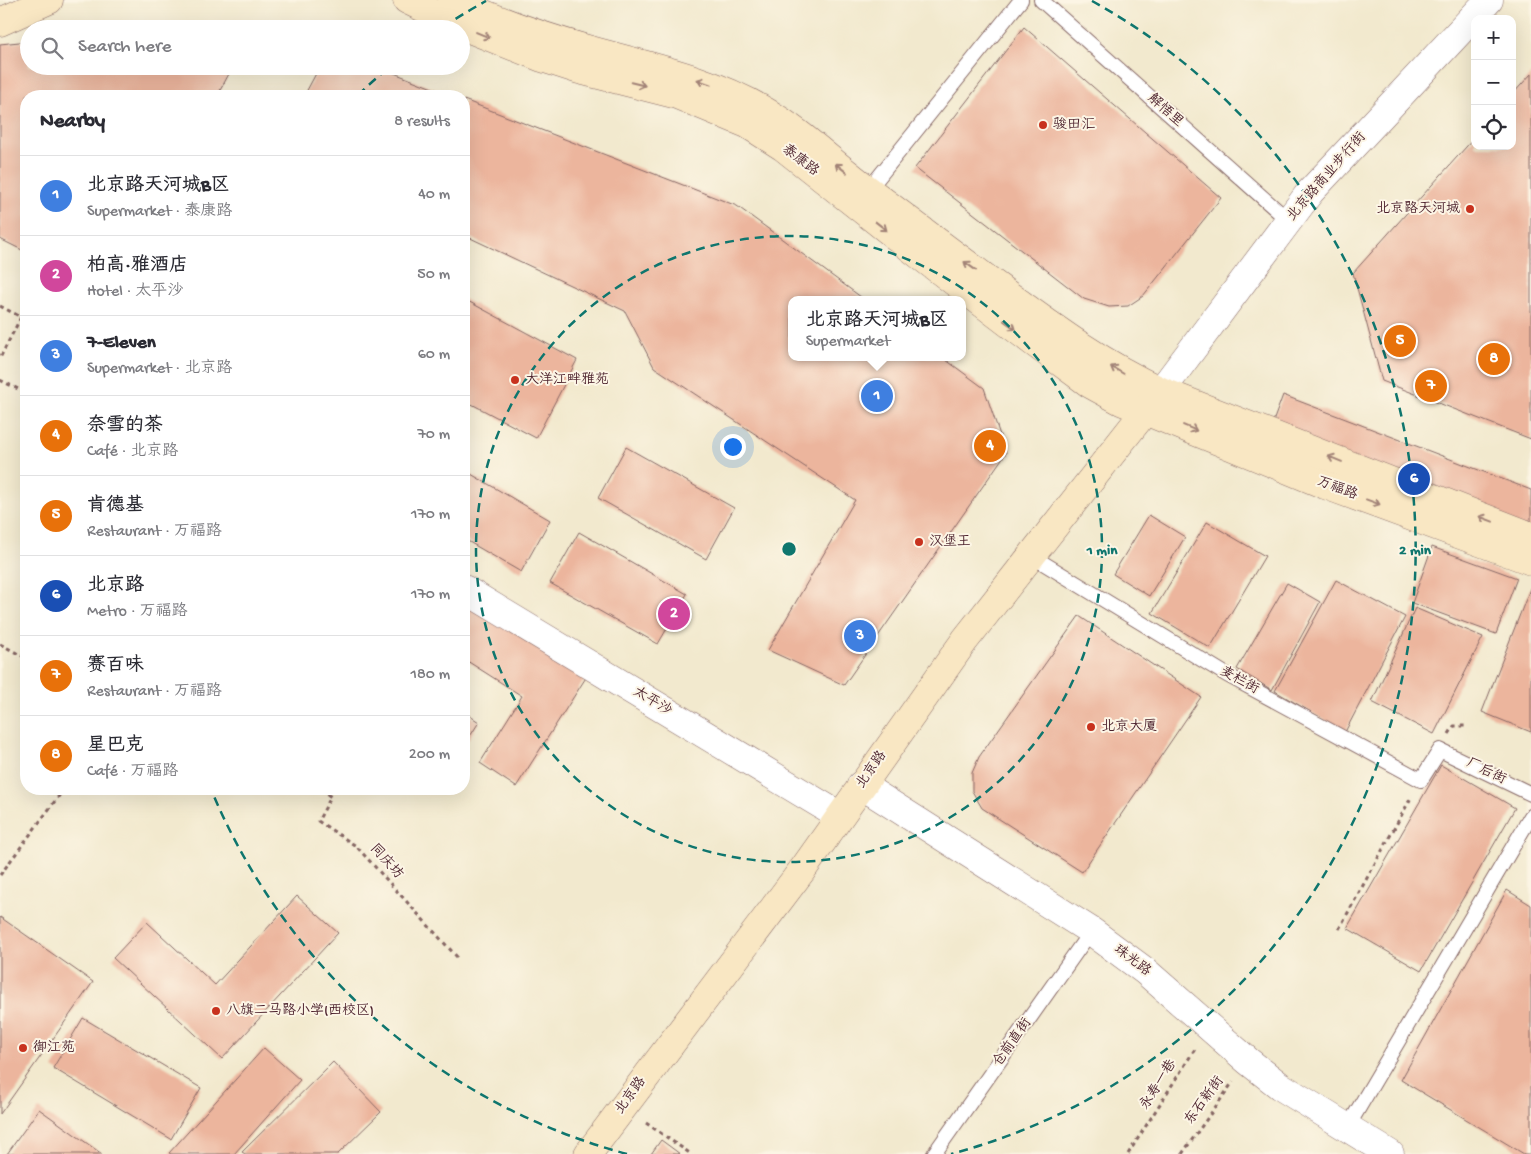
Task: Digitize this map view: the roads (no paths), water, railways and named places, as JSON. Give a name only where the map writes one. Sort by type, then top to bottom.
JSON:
[{"type":"street","points":[[0,22],[49,0]]},
{"type":"street","name":"泰康路","points":[[407,0],[450,20]]},
{"type":"street","name":"泰康路","points":[[452,0],[518,26],[588,49],[680,74],[743,98],[767,112],[975,299],[1090,384],[1121,401],[1153,400]]},
{"type":"street","name":"北京路商业步行街","points":[[1153,400],[1310,192],[1489,0]]},
{"type":"street","name":"泰康路","points":[[470,29],[542,58],[579,70],[676,95],[724,114],[747,124],[862,198]]},
{"type":"street","name":"万福路","points":[[1153,400],[1531,536]]},
{"type":"street","name":"万福路","points":[[1153,400],[1325,485],[1531,562]]},
{"type":"street","name":"北京路","points":[[588,1154],[797,877],[965,640],[1153,400]]},
{"type":"street","name":"太平沙","points":[[470,593],[840,816]]},
{"type":"street","name":"珠光路","points":[[861,785],[1091,931],[1145,971],[1248,1062],[1280,1086],[1390,1154]]},
{"type":"lane","points":[[862,198],[1022,0]]},
{"type":"lane","name":"解悟里","points":[[1041,0],[1289,221]]},
{"type":"lane","name":"麦栏街","points":[[1030,555],[1227,675],[1421,780],[1440,750]]},
{"type":"lane","name":"厂后街","points":[[1440,750],[1531,794]]},
{"type":"lane","points":[[1347,1128],[1531,816]]},
{"type":"lane","name":"仓前直街","points":[[934,1154],[1091,931]]},
{"type":"place","name":"骏田汇","points":[[1043,125]]},
{"type":"place","name":"北京路天河城","points":[[1470,209]]},
{"type":"place","name":"肯德基","points":[[1400,341]]},
{"type":"place","name":"星巴克","points":[[1494,359]]},
{"type":"place","name":"大洋江畔雅苑","points":[[515,380]]},
{"type":"place","name":"赛百味","points":[[1431,386]]},
{"type":"place","name":"北京路天河城B区","points":[[877,396]]},
{"type":"place","name":"奈雪的茶","points":[[990,446]]},
{"type":"place","name":"北京路","points":[[1414,479]]},
{"type":"place","name":"汉堡王","points":[[919,542]]},
{"type":"place","name":"柏高·雅酒店","points":[[674,614]]},
{"type":"place","name":"7-Eleven","points":[[860,636]]},
{"type":"place","name":"北京大厦","points":[[1091,727]]},
{"type":"place","name":"八旗二马路小学(西校区)","points":[[216,1011]]},
{"type":"place","name":"御江苑","points":[[23,1048]]}]
